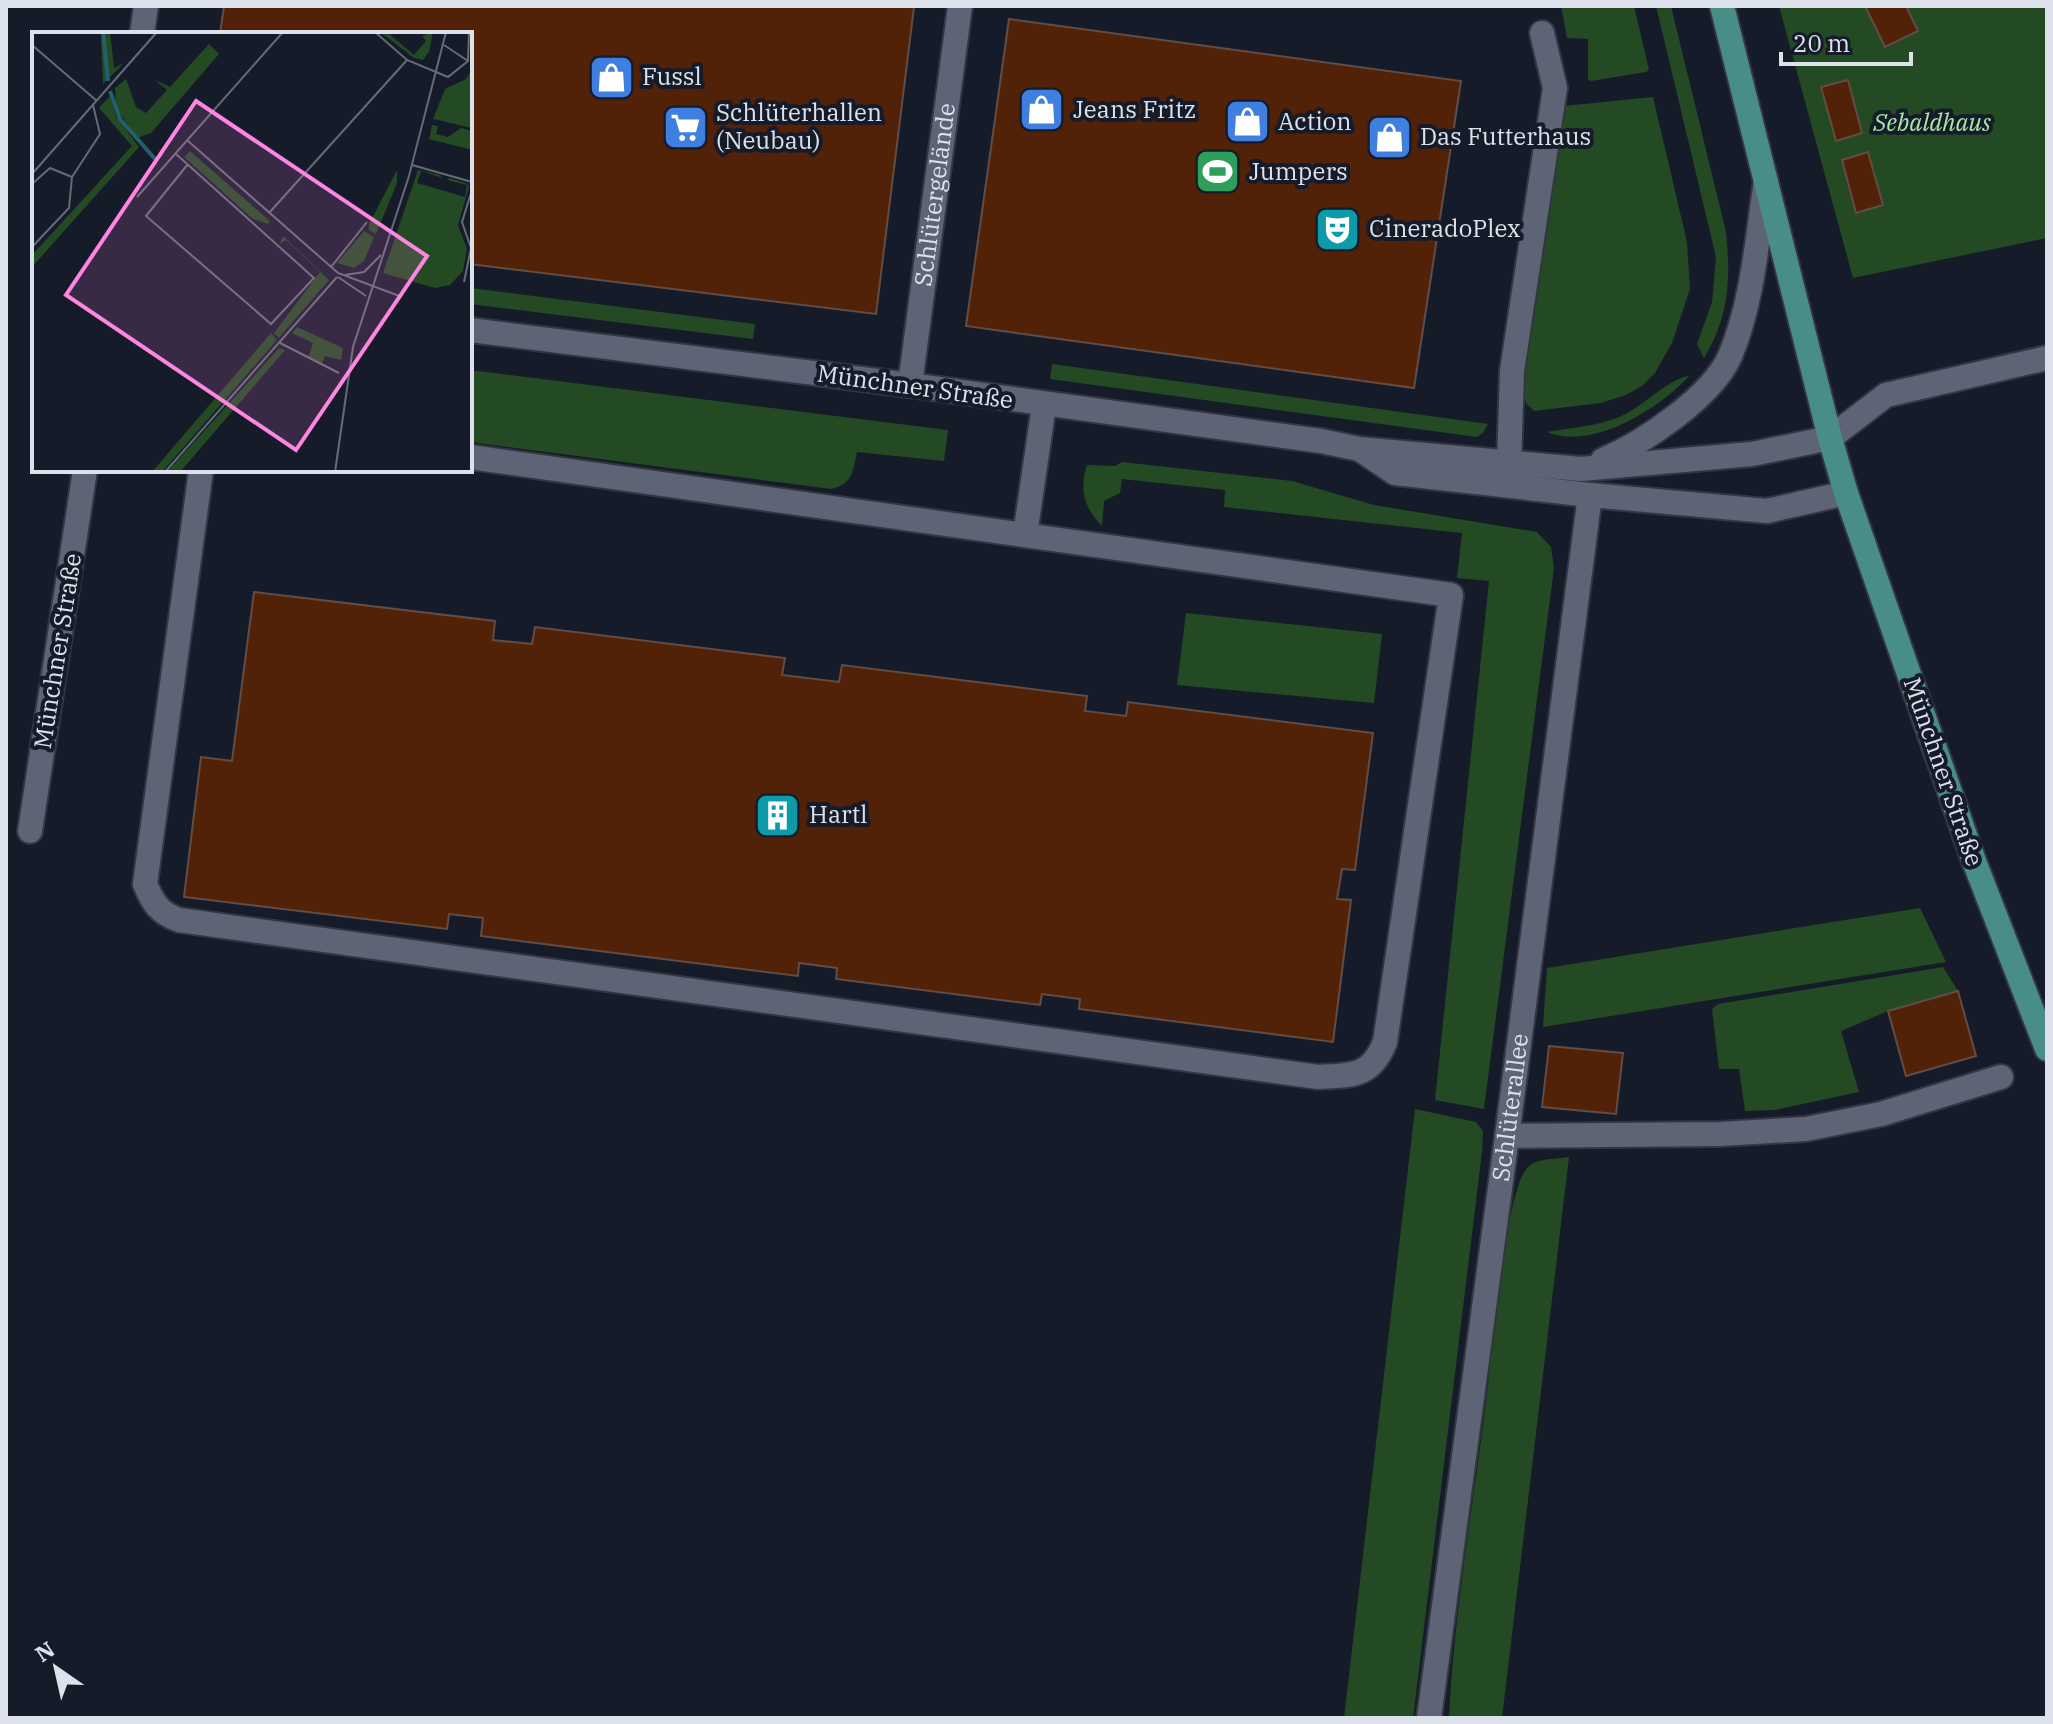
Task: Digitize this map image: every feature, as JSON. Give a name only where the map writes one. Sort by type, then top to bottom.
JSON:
[{"type":"main road","name":"Münchner Straße","points":[[1722,6],[1846,493],[1974,861],[2047,1049]]},
{"type":"street","points":[[142,32],[146,6]]},
{"type":"street","name":"Schlütergelände","points":[[910,385],[960,6]]},
{"type":"street","points":[[1509,464],[1512,371],[1555,88],[1542,33]]},
{"type":"street","name":"Münchner Straße","points":[[1581,469],[1633,447],[1668,423],[1718,375],[1730,356],[1748,295],[1766,181]]},
{"type":"street","name":"Münchner Straße","points":[[472,330],[910,385],[1321,441],[1359,449],[1509,464],[1581,469],[1752,454],[1830,438]]},
{"type":"street","points":[[1830,438],[1886,395],[2047,358]]},
{"type":"street","points":[[1025,535],[1044,405]]},
{"type":"street","name":"Münchner Straße","points":[[1359,449],[1395,473],[1767,511],[1846,493]]},
{"type":"street","points":[[201,472],[145,884],[151,900],[166,915],[179,920],[1318,1077],[1352,1075],[1368,1069],[1378,1059],[1385,1042],[1451,595],[472,457]]},
{"type":"street","name":"Münchner Straße","points":[[30,831],[85,472]]},
{"type":"street","name":"Schlüterallee","points":[[1429,1718],[1590,495]]},
{"type":"street","points":[[1507,1136],[1720,1134],[1806,1129],[1881,1114],[2001,1077]]},
{"type":"green space","points":[[1561,6],[1634,6],[1649,70],[1591,81],[1588,79],[1588,39],[1567,38]]},
{"type":"green space","points":[[1656,6],[1671,6],[1726,232],[1726,297],[1719,328],[1704,358],[1697,344],[1712,302],[1716,257]]},
{"type":"green space","name":"Sebaldhaus","points":[[1779,6],[2047,6],[2047,238],[1853,278]]},
{"type":"green space","points":[[1653,97],[1687,242],[1690,289],[1672,343],[1655,373],[1642,386],[1626,395],[1601,403],[1534,411],[1526,403],[1522,391],[1564,106]]},
{"type":"green space","points":[[472,288],[755,324],[753,339],[472,304]]},
{"type":"green space","points":[[1052,364],[1488,424],[1477,437],[1050,379]]},
{"type":"green space","points":[[472,370],[948,430],[944,461],[857,452],[848,480],[831,489],[472,442]]},
{"type":"green space","points":[[1689,376],[1660,401],[1624,424],[1584,436],[1547,432],[1617,418],[1672,383]]},
{"type":"green space","points":[[1122,462],[1292,481],[1374,505],[1537,532],[1551,547],[1554,568],[1484,1109],[1435,1100],[1489,581],[1457,578],[1462,533],[1224,507],[1225,490],[1122,479],[1120,493],[1104,501],[1102,526],[1091,512],[1083,491],[1087,465],[1115,466]]},
{"type":"green space","points":[[1186,613],[1382,634],[1374,703],[1177,685]]},
{"type":"green space","points":[[1920,908],[1946,962],[1543,1027],[1547,968]]},
{"type":"green space","points":[[1943,967],[1958,991],[1888,1011],[1841,1031],[1859,1092],[1775,1110],[1745,1111],[1739,1069],[1719,1069],[1712,1009],[1718,1004]]},
{"type":"green space","points":[[1415,1109],[1476,1122],[1483,1131],[1482,1152],[1413,1718],[1344,1718]]},
{"type":"green space","points":[[1569,1157],[1502,1718],[1449,1718],[1459,1602],[1512,1209],[1528,1167],[1542,1160]]},
{"type":"building","name":"Schlüterhallen (Neubau)","points":[[224,6],[914,7],[876,314],[472,264],[472,32],[220,32]]},
{"type":"building","points":[[1865,6],[1906,6],[1918,31],[1885,47]]},
{"type":"building","points":[[1009,19],[1461,81],[1414,388],[966,326]]},
{"type":"building","points":[[1848,80],[1862,133],[1836,141],[1821,87]]},
{"type":"building","points":[[1868,152],[1883,205],[1856,213],[1842,160]]},
{"type":"building","name":"Hartl","points":[[254,592],[495,621],[493,640],[532,644],[535,627],[785,658],[782,675],[839,682],[842,665],[1087,696],[1085,711],[1126,716],[1128,702],[1373,733],[1355,870],[1342,869],[1337,899],[1351,900],[1333,1042],[1079,1009],[1080,999],[1042,994],[1040,1005],[836,979],[837,968],[799,963],[798,976],[481,936],[483,918],[449,914],[447,929],[184,897],[201,757],[232,761]]},
{"type":"building","points":[[1958,991],[1976,1056],[1906,1076],[1888,1011]]},
{"type":"building","points":[[1549,1046],[1623,1053],[1616,1114],[1542,1107]]},
{"type":"place","name":"Fussl","points":[[611,77]]},
{"type":"place","name":"Jeans Fritz","points":[[1042,110]]},
{"type":"place","name":"Action","points":[[1247,122]]},
{"type":"place","name":"Schlüterhallen (Neubau)","points":[[685,127]]},
{"type":"place","name":"Das Futterhaus","points":[[1389,137]]},
{"type":"place","name":"Jumpers","points":[[1218,172]]},
{"type":"place","name":"CineradoPlex","points":[[1338,229]]},
{"type":"place","name":"Hartl","points":[[778,815]]}]
